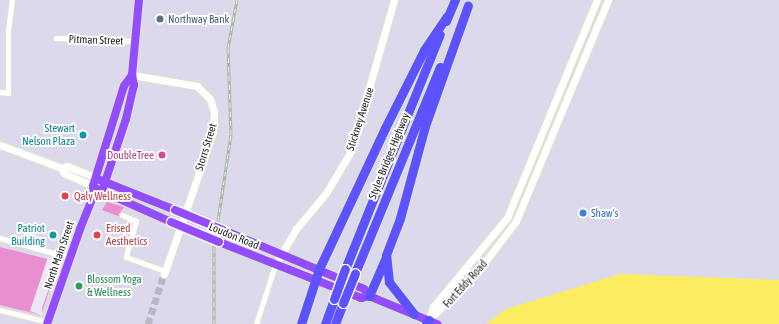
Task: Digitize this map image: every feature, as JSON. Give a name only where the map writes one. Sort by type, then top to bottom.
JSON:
[{"type":"highway","name":"Styles Bridges Highway","points":[[325,324],[345,269],[455,0]]},
{"type":"highway","name":"Styles Bridges Highway","points":[[335,324],[404,149],[469,3]]},
{"type":"highway","points":[[369,296],[400,218],[425,126],[469,3]]},
{"type":"highway","points":[[301,324],[319,269],[388,121],[424,50],[448,16]]},
{"type":"highway","points":[[386,255],[389,282],[414,314]]},
{"type":"main road","name":"North Main Street","points":[[96,190],[105,182],[126,119],[134,86],[132,75],[139,0]]},
{"type":"main road","name":"North Main Street","points":[[48,323],[96,190],[96,178],[124,86],[132,75]]},
{"type":"main road","name":"Loudon Road","points":[[96,178],[319,269],[364,289],[369,296],[414,314],[431,323]]},
{"type":"main road","name":"Loudon Road","points":[[96,190],[275,265],[361,298],[369,296]]},
{"type":"street","points":[[0,92],[8,93],[8,31],[12,0]]},
{"type":"street","name":"Stickney Avenue","points":[[275,265],[296,228],[339,175],[351,151],[394,0]]},
{"type":"street","name":"Fort Eddy Road","points":[[431,323],[433,308],[507,218],[597,0]]},
{"type":"street","name":"Fort Eddy Road","points":[[431,323],[484,263],[516,220],[608,0]]},
{"type":"street","name":"Pitman Street","points":[[56,38],[136,41]]},
{"type":"street","name":"Storrs Street","points":[[132,75],[197,86],[210,99],[214,112],[213,132],[164,273]]},
{"type":"street","points":[[0,146],[60,168],[64,173],[96,190]]},
{"type":"street","points":[[60,168],[67,166],[96,178]]},
{"type":"street","points":[[122,215],[136,221],[126,257],[164,273]]},
{"type":"street","points":[[0,238],[71,258]]},
{"type":"street","points":[[256,324],[275,265]]},
{"type":"street","points":[[0,310],[48,323]]},
{"type":"shaded area","points":[[107,202],[124,207],[118,216],[102,210]]},
{"type":"shaded area","points":[[0,247],[59,262],[41,315],[0,305]]},
{"type":"shaded area","points":[[48,257],[59,260],[42,308],[43,316],[30,311]]},
{"type":"shaded area","points":[[620,274],[779,280],[779,324],[486,324],[506,309]]},
{"type":"tunnel","points":[[148,324],[164,274]]},
{"type":"railway","points":[[214,324],[214,247],[231,134],[228,48],[237,0]]},
{"type":"place","name":"Northway Bank","points":[[160,19]]},
{"type":"place","name":"Stewart Nelson Plaza","points":[[83,135]]},
{"type":"place","name":"DoubleTree","points":[[162,155]]},
{"type":"place","name":"Qaly Wellness","points":[[65,196]]},
{"type":"place","name":"Shaw's","points":[[583,213]]},
{"type":"place","name":"Patriot Building","points":[[53,235]]},
{"type":"place","name":"Erised Aesthetics","points":[[97,235]]},
{"type":"place","name":"Blossom Yoga & Wellness","points":[[79,286]]}]
